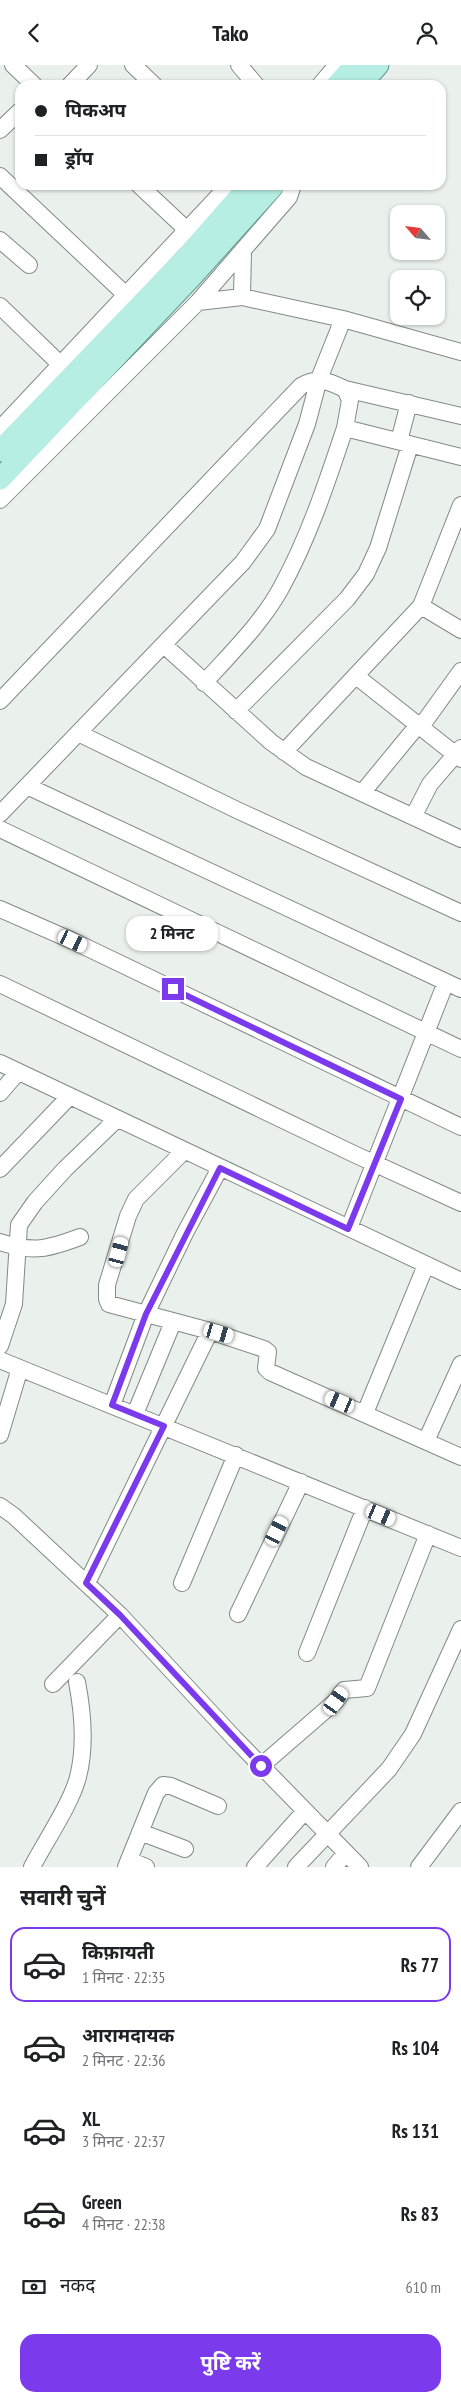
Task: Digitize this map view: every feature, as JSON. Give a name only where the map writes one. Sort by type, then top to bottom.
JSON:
[{"type":"main road","points":[[342,80],[355,65]]},
{"type":"main road","points":[[364,80],[378,65]]},
{"type":"main road","points":[[0,451],[186,258],[246,190]]},
{"type":"main road","points":[[0,479],[193,275],[270,190]]},
{"type":"street","points":[[13,65],[29,80]]},
{"type":"street","points":[[75,80],[89,65]]},
{"type":"street","points":[[133,65],[149,80]]},
{"type":"street","points":[[324,80],[337,65]]},
{"type":"street","points":[[0,131],[15,116]]},
{"type":"street","points":[[0,176],[127,296]]},
{"type":"street","points":[[144,190],[188,231]]},
{"type":"street","points":[[0,429],[225,190]]},
{"type":"street","points":[[0,500],[198,302],[289,197],[291,190]]},
{"type":"street","points":[[0,240],[29,265]]},
{"type":"street","points":[[242,297],[243,251]]},
{"type":"street","points":[[198,302],[242,297],[342,319],[461,352]]},
{"type":"street","points":[[0,306],[61,365]]},
{"type":"street","points":[[0,814],[243,562],[267,529],[307,424],[319,379],[342,319]]},
{"type":"street","points":[[0,701],[300,386],[319,379],[345,389],[461,416]]},
{"type":"street","points":[[204,683],[256,624],[280,589],[302,545],[345,428],[350,400],[345,389]]},
{"type":"street","points":[[236,711],[348,599],[366,574],[378,548],[404,443],[409,403]]},
{"type":"street","points":[[345,428],[461,457]]},
{"type":"street","points":[[284,752],[421,606],[461,505]]},
{"type":"street","points":[[421,606],[458,623]]},
{"type":"street","points":[[164,645],[236,711],[284,752],[306,767],[461,839]]},
{"type":"street","points":[[362,793],[418,725],[425,721],[461,671]]},
{"type":"street","points":[[356,676],[418,725],[459,754],[430,784],[413,817]]},
{"type":"street","points":[[78,733],[239,811],[461,913]]},
{"type":"street","points":[[27,786],[461,989]]},
{"type":"street","points":[[0,829],[461,1049]]},
{"type":"street","points":[[0,909],[152,979],[461,1127]]},
{"type":"street","points":[[348,1229],[446,982]]},
{"type":"street","points":[[0,984],[373,1163],[461,1203]]},
{"type":"street","points":[[0,1063],[461,1281]]},
{"type":"street","points":[[0,1093],[18,1071]]},
{"type":"street","points":[[0,1169],[70,1096]]},
{"type":"street","points":[[0,1346],[14,1304],[16,1280],[8,1245],[35,1202],[117,1119]]},
{"type":"street","points":[[184,1151],[136,1199],[128,1216],[108,1285],[107,1299],[109,1304],[210,1331],[264,1349],[268,1352],[266,1368],[270,1372],[461,1457]]},
{"type":"street","points":[[112,1405],[146,1314],[220,1168]]},
{"type":"street","points":[[8,1245],[49,1249],[80,1237]]},
{"type":"street","points":[[365,1413],[426,1265]]},
{"type":"street","points":[[135,1414],[172,1322]]},
{"type":"street","points":[[86,1583],[210,1331]]},
{"type":"street","points":[[0,1360],[461,1548]]},
{"type":"street","points":[[426,1441],[457,1382],[461,1364]]},
{"type":"street","points":[[0,1435],[20,1368]]},
{"type":"street","points":[[182,1583],[236,1455]]},
{"type":"street","points":[[238,1614],[301,1482]]},
{"type":"street","points":[[0,1506],[14,1515],[120,1615],[261,1766],[360,1867]]},
{"type":"street","points":[[306,1653],[365,1508]]},
{"type":"street","points":[[261,1766],[336,1701],[344,1690],[367,1688],[428,1534]]},
{"type":"street","points":[[53,1684],[120,1615]]},
{"type":"street","points":[[296,1867],[389,1769],[408,1741],[440,1678],[461,1629]]},
{"type":"street","points":[[32,1867],[78,1779],[83,1737],[82,1707],[77,1681]]},
{"type":"street","points":[[146,1867],[127,1863],[156,1793],[163,1785],[171,1786],[218,1806]]},
{"type":"street","points":[[255,1867],[305,1811]]},
{"type":"street","points":[[419,1867],[456,1827],[461,1811]]},
{"type":"street","points":[[140,1832],[185,1849]]},
{"type":"street","points":[[334,1867],[346,1853]]},
{"type":"route","points":[[173,989],[401,1099],[373,1163],[348,1229],[220,1168],[185,1233],[146,1314],[112,1405],[164,1426],[86,1583],[120,1615],[261,1766]]}]
